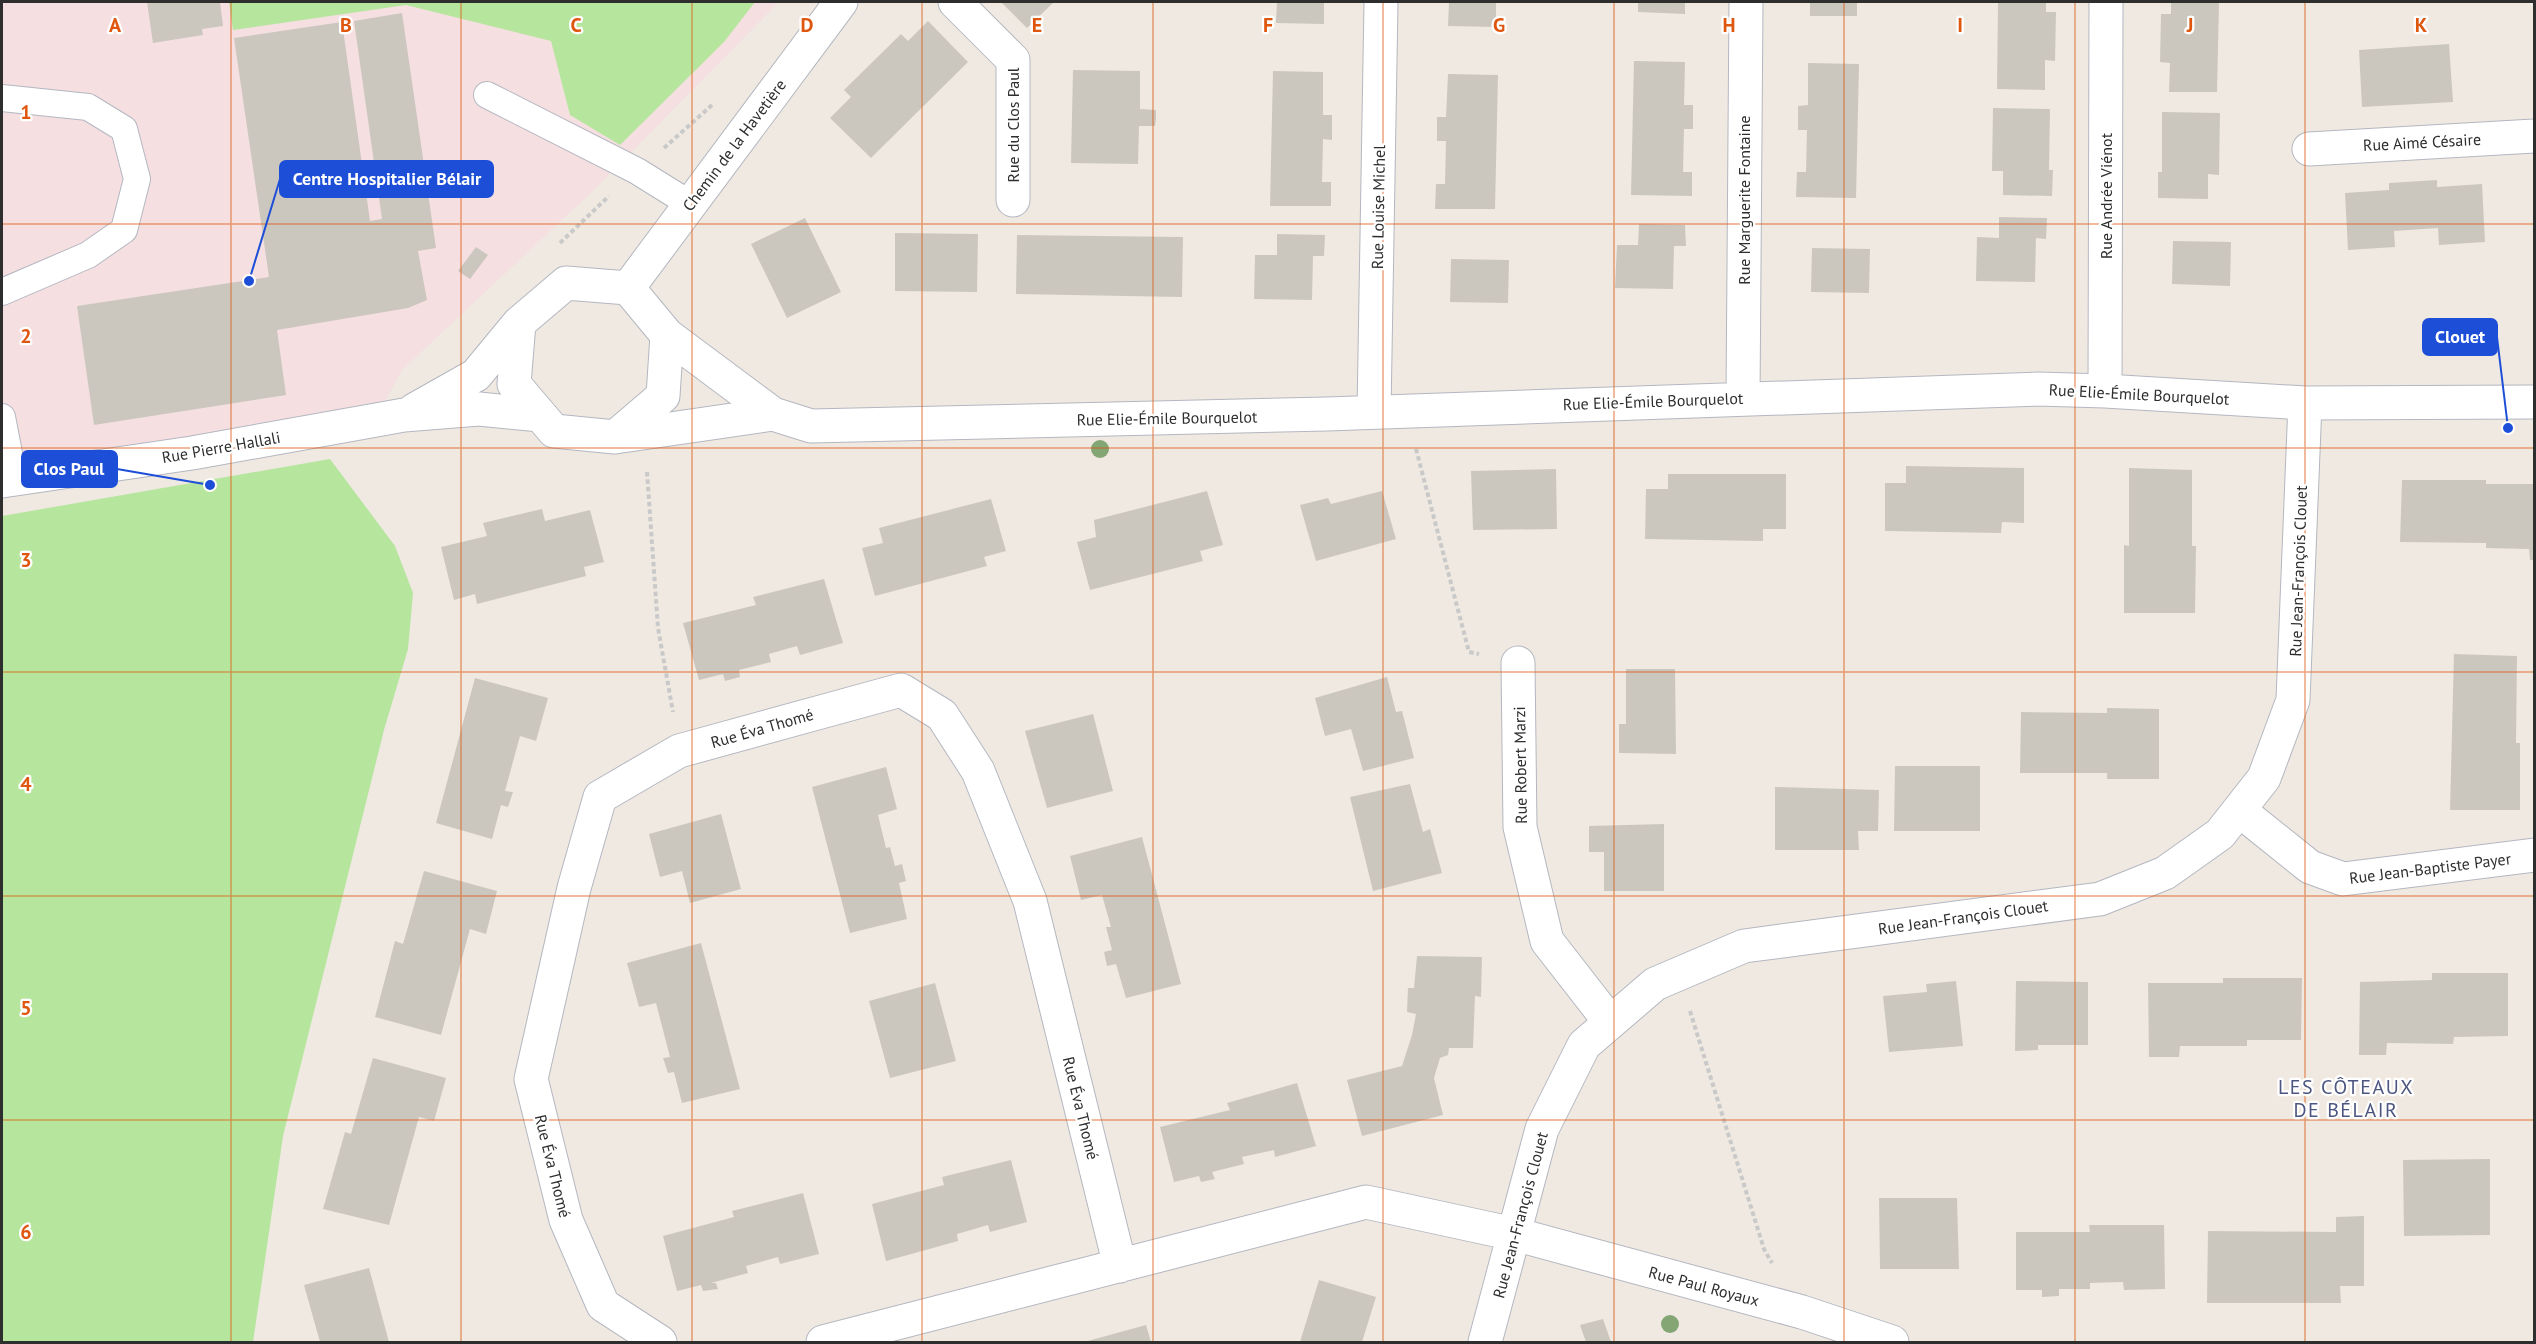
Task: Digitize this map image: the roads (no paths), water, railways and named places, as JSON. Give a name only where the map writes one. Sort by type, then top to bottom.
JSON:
[{"type":"street","name":"Chemin de la Havetière","points":[[627,288],[841,2]]},
{"type":"street","name":"Rue du Clos Paul","points":[[955,2],[1013,60],[1013,200]]},
{"type":"street","name":"Rue Louise Michel","points":[[1374,412],[1381,2]]},
{"type":"street","name":"Rue Marguerite Fontaine","points":[[1743,398],[1746,2]]},
{"type":"street","name":"Rue Andrée Viénot","points":[[2105,391],[2106,2]]},
{"type":"street","name":"Rue Aimé Césaire","points":[[2308,149],[2535,136]]},
{"type":"street","points":[[566,283],[627,288],[667,335],[663,396],[630,435],[554,431],[514,384],[519,323],[566,283]]},
{"type":"street","name":"Rue Pierre Hallali","points":[[404,415],[476,375],[519,323]]},
{"type":"street","name":"Rue Elie-Émile Bourquelot","points":[[667,335],[773,414],[811,426],[1374,412],[2038,389],[2305,403],[2535,402]]},
{"type":"street","name":"Rue Jean-François Clouet","points":[[1485,1342],[1542,1129],[1584,1045],[1655,984],[1744,946],[2100,899],[2165,873],[2220,834],[2264,778],[2293,700],[2305,403]]},
{"type":"street","name":"Rue Pierre Hallali","points":[[8,480],[192,453],[404,415],[479,409],[540,415]]},
{"type":"street","name":"Rue Elie-Émile Bourquelot","points":[[630,435],[773,414]]},
{"type":"street","name":"Rue Robert Marzi","points":[[1518,663],[1520,827],[1547,941],[1610,1022]]},
{"type":"street","name":"Rue Éva Thomé","points":[[660,1342],[603,1305],[566,1220],[531,1079],[574,888],[600,797],[680,751],[901,690],[942,715],[978,771],[1030,901],[1120,1266]]},
{"type":"street","name":"Rue Jean-Baptiste Payer","points":[[2239,810],[2310,867],[2343,879],[2535,855]]},
{"type":"street","points":[[823,1342],[1366,1202],[1514,1234]]},
{"type":"street","name":"Rue Paul Royaux","points":[[1514,1234],[1802,1312],[1892,1342]]},
{"type":"lane","points":[[487,95],[637,171],[690,204]]},
{"type":"lane","points":[[2,98],[87,107],[124,129],[137,179],[124,230],[87,255],[2,292]]},
{"type":"lane","points":[[2,417],[8,480]]},
{"type":"place","name":"Centre Hospitalier Bélair","points":[[249,281]]},
{"type":"place","name":"Clouet","points":[[2508,428]]},
{"type":"place","name":"Clos Paul","points":[[210,485]]},
{"type":"district","name":"LES CÔTEAUX DE BÉLAIR","points":[[2346,1098]]}]
